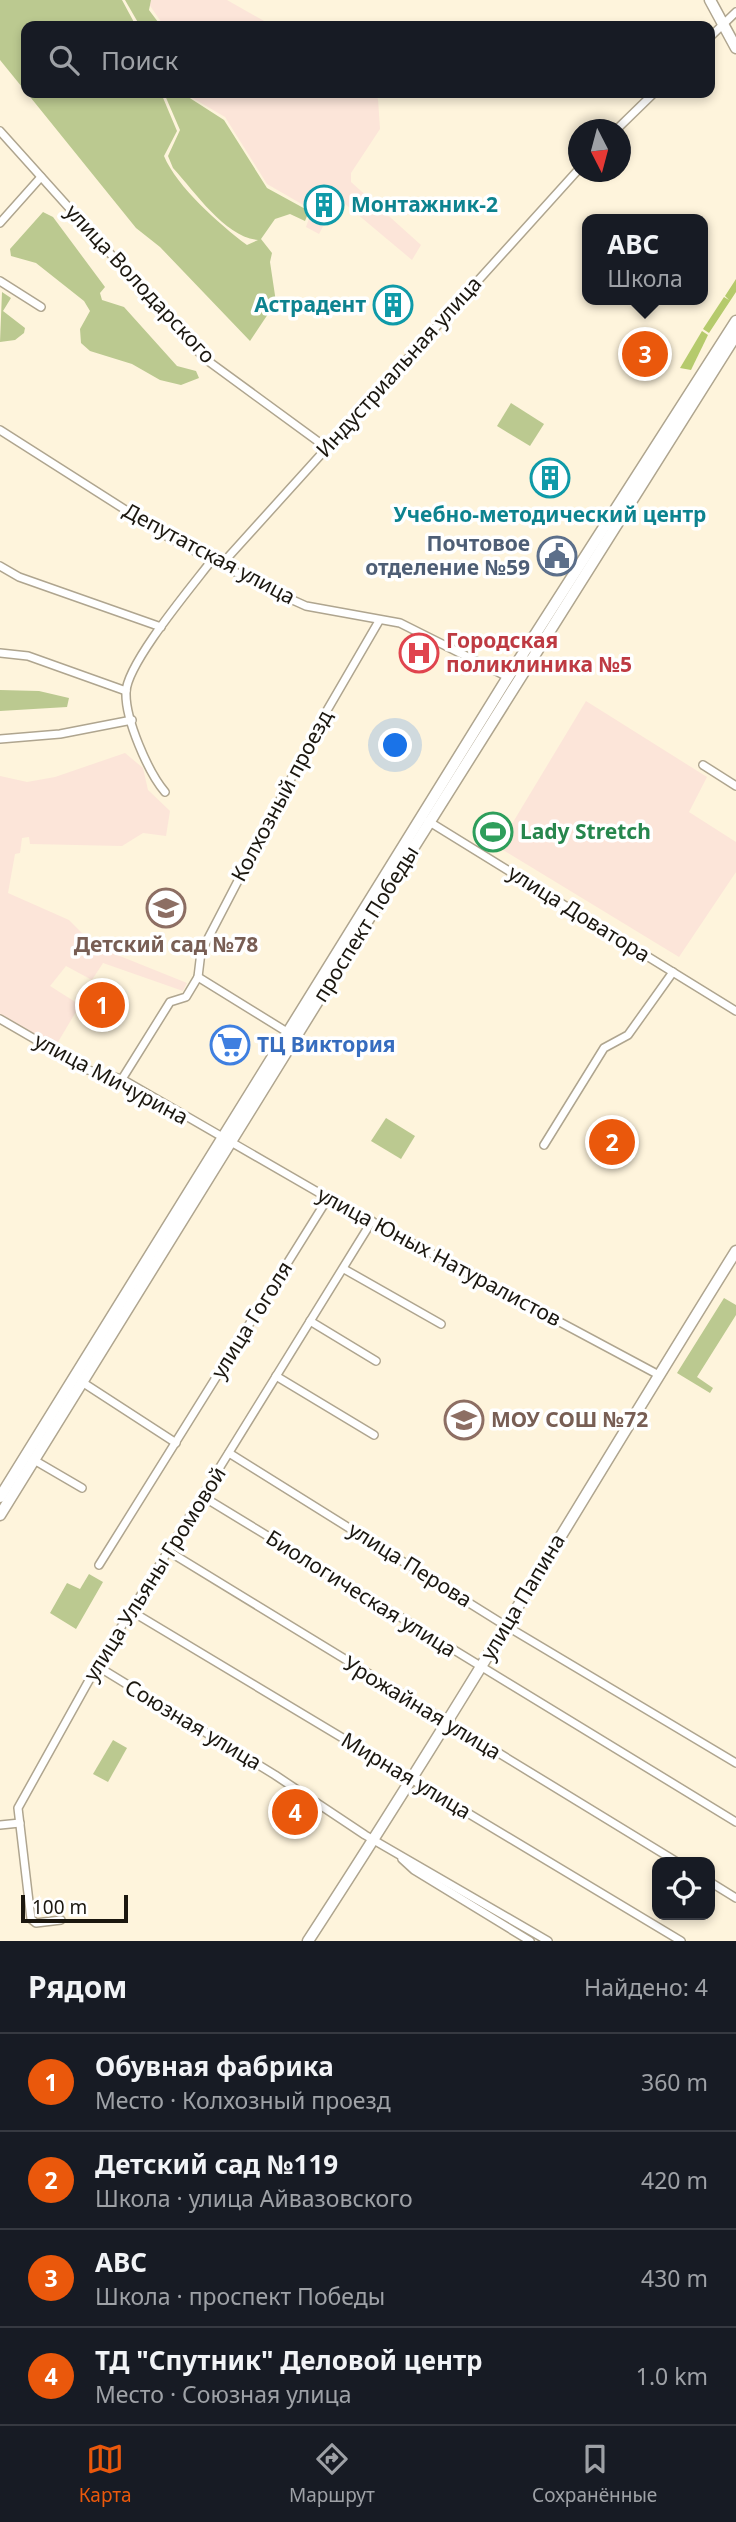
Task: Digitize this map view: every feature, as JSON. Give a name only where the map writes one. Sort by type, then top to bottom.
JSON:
[{"type":"main road","points":[[710,0],[736,48]]},
{"type":"main road","name":"проспект Победы","points":[[0,1497],[426,819],[508,677],[736,321]]},
{"type":"main road","name":"проспект Победы","points":[[0,1515],[226,1140],[287,1032],[736,335]]},
{"type":"main road","name":"улица Папина","points":[[308,1941],[506,1626],[657,1374],[736,1251]]},
{"type":"street","points":[[715,32],[736,12]]},
{"type":"street","points":[[627,119],[649,98]]},
{"type":"street","name":"улица Володарского","points":[[0,131],[204,358],[327,449]]},
{"type":"street","points":[[0,223],[41,177]]},
{"type":"street","name":"Индустриальная улица","points":[[221,565],[568,182]]},
{"type":"street","points":[[0,281],[41,307]]},
{"type":"street","name":"Депутатская улица","points":[[0,430],[168,537],[221,565],[306,606],[400,624],[508,677]]},
{"type":"street","points":[[165,792],[154,780],[144,757],[126,691],[131,676],[161,627],[212,560]]},
{"type":"street","points":[[0,566],[31,581],[161,627]]},
{"type":"street","name":"Колхозный проезд","points":[[198,977],[201,952],[207,940],[322,719],[379,621]]},
{"type":"street","points":[[0,653],[28,656],[126,691]]},
{"type":"street","points":[[0,739],[60,734],[132,720]]},
{"type":"street","points":[[703,765],[736,786]]},
{"type":"street","name":"улица Доватора","points":[[426,819],[736,1011]]},
{"type":"street","points":[[544,1145],[604,1048],[628,1035],[673,972]]},
{"type":"street","points":[[122,1079],[170,1002],[186,998],[198,977],[287,1032]]},
{"type":"street","name":"улица Мичурина","points":[[0,1019],[88,1070],[122,1079],[226,1140]]},
{"type":"street","name":"улица Юных Натуралистов","points":[[226,1140],[372,1222],[657,1374]]},
{"type":"street","name":"улица Гоголя","points":[[99,1565],[328,1198]]},
{"type":"street","name":"улица Ульяны Громовой","points":[[61,1920],[36,1923],[31,1919],[18,1808],[97,1666],[372,1222]]},
{"type":"street","points":[[344,1269],[441,1324]]},
{"type":"street","points":[[310,1321],[376,1361]]},
{"type":"street","points":[[276,1376],[374,1436]]},
{"type":"street","points":[[82,1382],[176,1443]]},
{"type":"street","name":"улица Перова","points":[[229,1453],[506,1626],[736,1763]]},
{"type":"street","points":[[34,1460],[82,1488]]},
{"type":"street","name":"Биологическая улица","points":[[202,1496],[736,1822]]},
{"type":"street","name":"Урожайная улица","points":[[168,1551],[445,1723],[669,1857]]},
{"type":"street","name":"Мирная улица","points":[[131,1611],[681,1941]]},
{"type":"street","name":"Союзная улица","points":[[97,1666],[275,1775],[373,1840],[548,1941]]},
{"type":"street","points":[[0,1825],[20,1823]]},
{"type":"street","name":"Союзная улица","points":[[394,1852],[414,1870],[530,1941]]},
{"type":"street","points":[[715,1885],[736,1898]]},
{"type":"shaded area","points":[[146,0],[227,0],[264,21],[161,21]]},
{"type":"shaded area","points":[[193,98],[377,98],[380,129],[351,173],[351,182],[421,245],[412,260],[338,198],[319,234],[306,227],[312,210],[267,184],[225,117]]},
{"type":"shaded area","points":[[586,701],[707,777],[689,812],[736,842],[736,872],[679,957],[498,847]]},
{"type":"shaded area","points":[[125,753],[143,768],[148,790],[170,811],[166,836],[143,833],[122,846],[30,844],[29,837],[22,838],[20,853],[15,854],[8,893],[69,920],[95,946],[187,983],[183,991],[103,963],[92,980],[66,966],[50,986],[80,1005],[55,1047],[0,1015],[0,776],[27,782],[55,777]]},
{"type":"green space","points":[[0,0],[122,0],[133,21],[21,21],[21,86],[0,60]]},
{"type":"green space","points":[[125,0],[151,0],[149,10],[157,21],[137,21]]},
{"type":"green space","points":[[31,98],[163,98],[177,131],[164,156],[170,168],[212,216],[247,245],[258,240],[234,231],[212,212],[173,168],[168,156],[180,130],[166,98],[190,98],[224,120],[267,188],[309,211],[305,221],[290,214],[275,219],[261,239],[272,253],[270,262],[276,302],[250,341],[160,247],[136,228]]},
{"type":"green space","points":[[43,212],[53,217],[105,287],[100,293],[102,300],[124,307],[177,366],[196,371],[199,378],[181,385],[160,380],[132,364],[90,351],[81,343],[80,329],[90,311],[84,301],[36,263],[11,256],[10,249]]},
{"type":"green space","points":[[736,279],[736,292],[709,333],[703,329],[724,297],[729,300],[725,296]]},
{"type":"green space","points":[[2,292],[11,298],[3,311],[25,328],[24,333],[15,340],[0,342]]},
{"type":"green space","points":[[702,331],[708,335],[691,370],[680,368]]},
{"type":"green space","points":[[511,403],[544,424],[530,446],[497,426]]},
{"type":"green space","points":[[0,690],[39,691],[69,698],[67,707],[0,711]]},
{"type":"green space","points":[[386,1118],[415,1136],[401,1159],[371,1141]]},
{"type":"green space","points":[[724,1298],[736,1305],[736,1315],[697,1377],[713,1388],[710,1393],[677,1373]]},
{"type":"green space","points":[[89,1574],[103,1582],[76,1629],[50,1613],[67,1583],[80,1589]]},
{"type":"green space","points":[[113,1740],[127,1748],[108,1782],[93,1774]]},
{"type":"place","name":"Монтажник-2","points":[[324,205]]},
{"type":"place","name":"Астрадент","points":[[393,305]]},
{"type":"place","name":"АВС","points":[[645,354]]},
{"type":"place","name":"Учебно-методический центр","points":[[550,478]]},
{"type":"place","name":"Почтовое отделение №59","points":[[557,556]]},
{"type":"place","name":"Городская поликлиника №5","points":[[419,653]]},
{"type":"place","name":"Lady Stretch","points":[[493,832]]},
{"type":"place","name":"Детский сад №78","points":[[166,908]]},
{"type":"place","name":"Обувная фабрика","points":[[102,1005]]},
{"type":"place","name":"ТЦ Виктория","points":[[230,1045]]},
{"type":"place","name":"Детский сад №119","points":[[612,1142]]},
{"type":"place","name":"МОУ СОШ №72","points":[[464,1420]]},
{"type":"place","name":"ТД \"Спутник\" Деловой центр","points":[[295,1812]]}]
